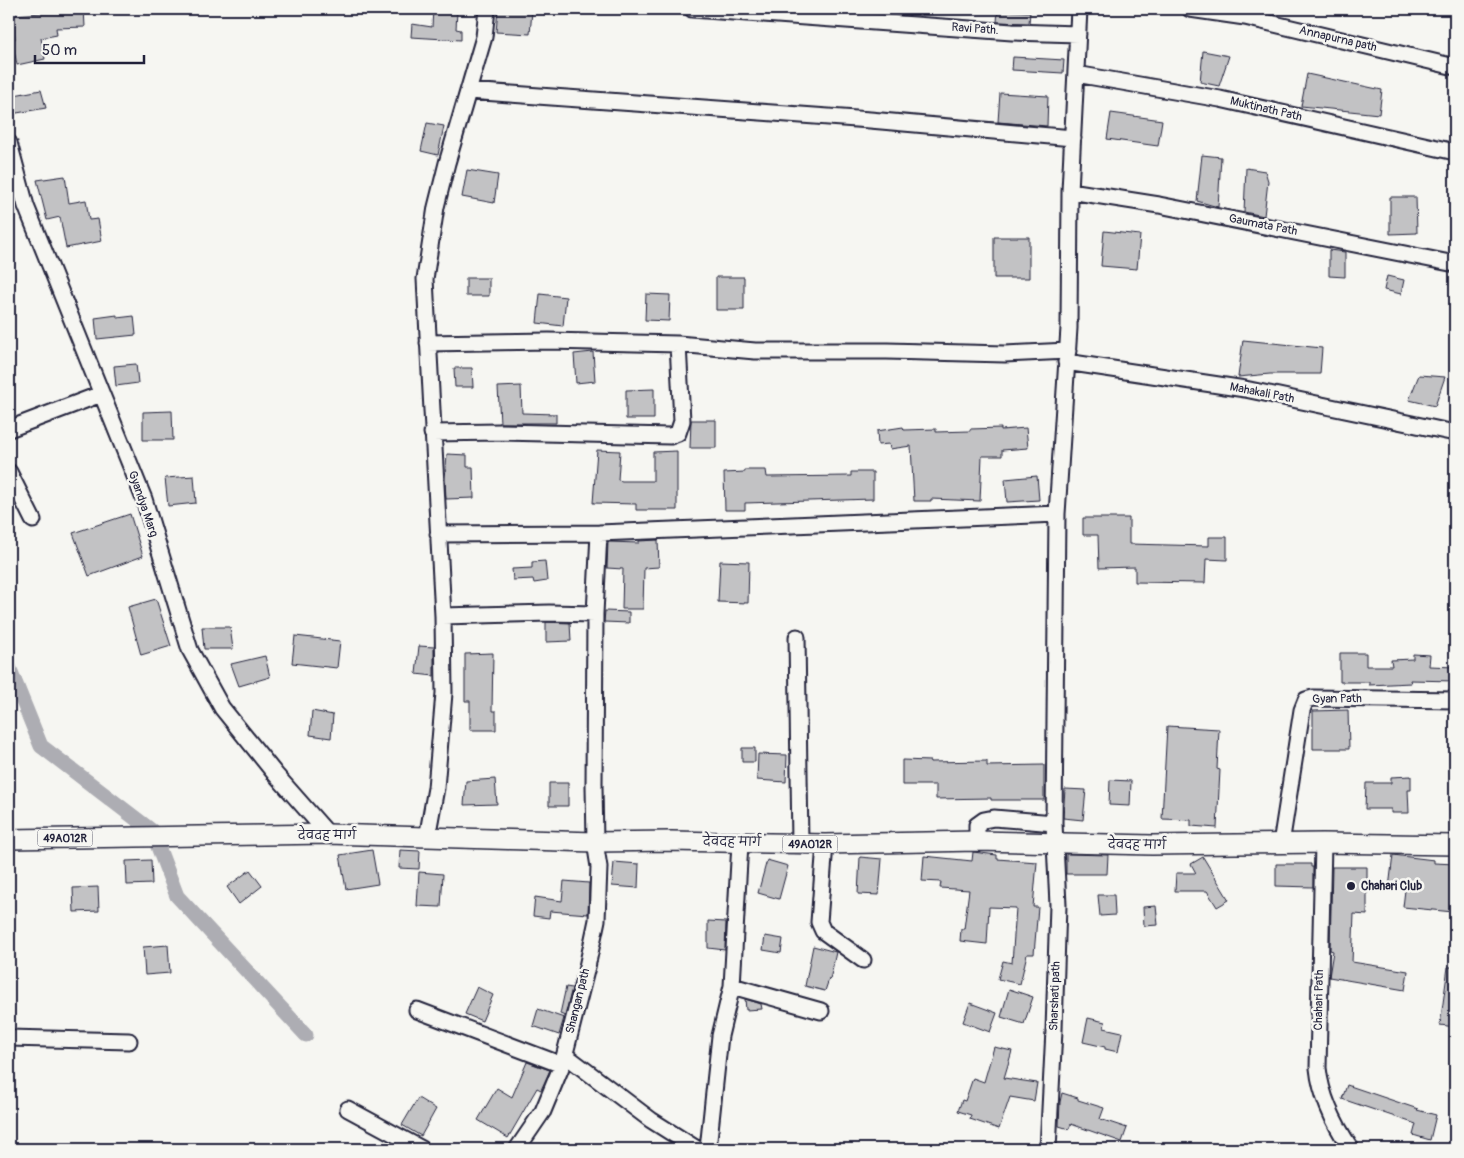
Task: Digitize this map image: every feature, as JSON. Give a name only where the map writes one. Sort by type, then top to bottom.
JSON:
[{"type":"main road","name":"देवदह मार्ग","points":[[9,839],[328,834],[595,842],[671,841],[825,844],[977,841],[1152,845],[1455,844]]},
{"type":"street","points":[[427,838],[436,788],[444,693],[443,616],[425,279],[429,247],[447,163],[484,37],[487,9]]},
{"type":"street","name":"Ravi Path.","points":[[692,9],[1012,32],[1078,34]]},
{"type":"street","name":"Sharshati path","points":[[1048,1149],[1058,905],[1054,823],[1057,514],[1067,357],[1070,191],[1079,9]]},
{"type":"street","name":"Annapurna path","points":[[1190,9],[1245,17],[1455,67]]},
{"type":"street","name":"Muktinath Path","points":[[1076,74],[1220,98],[1455,152]]},
{"type":"street","points":[[469,91],[870,120],[1072,138]]},
{"type":"street","name":"Gyandya Marg","points":[[9,143],[11,160],[26,206],[144,499],[190,650],[222,708],[276,775],[328,834]]},
{"type":"street","name":"Gaumata Path","points":[[1070,191],[1158,205],[1455,264]]},
{"type":"street","name":"Mahakali Path","points":[[428,342],[550,341],[678,344],[755,351],[887,351],[1067,357],[1245,389],[1455,433]]},
{"type":"street","points":[[432,433],[500,432],[670,436],[678,433],[682,420],[678,344]]},
{"type":"street","points":[[9,429],[101,394]]},
{"type":"street","points":[[9,472],[33,520]]},
{"type":"street","points":[[438,534],[600,532],[1057,514]]},
{"type":"street","name":"Shangan path","points":[[518,1149],[543,1111],[564,1060],[597,920],[599,867],[595,842],[593,732],[595,614],[600,532]]},
{"type":"street","points":[[443,616],[549,613],[595,614]]},
{"type":"street","points":[[797,637],[800,843]]},
{"type":"street","name":"Gyan Path","points":[[1281,844],[1302,710],[1306,700],[1313,698],[1455,700]]},
{"type":"street","points":[[977,841],[977,825],[984,820],[994,818],[1054,823]]},
{"type":"street","points":[[708,1149],[720,1036],[732,986],[740,843]]},
{"type":"street","name":"Chahari Path","points":[[1323,843],[1318,1068],[1321,1087],[1332,1118],[1351,1149]]},
{"type":"street","points":[[825,844],[820,926],[863,960]]},
{"type":"street","points":[[732,986],[821,1011]]},
{"type":"street","points":[[416,1010],[564,1060],[697,1149]]},
{"type":"street","points":[[9,1038],[129,1041]]},
{"type":"street","points":[[348,1109],[422,1149]]},
{"type":"building","points":[[57,9],[84,9],[85,27],[56,28],[57,35],[41,38],[45,59],[17,65],[12,40],[15,39],[13,15],[57,12]]},
{"type":"building","points":[[433,9],[457,11],[456,29],[461,30],[461,40],[411,37],[412,24],[432,27]]},
{"type":"building","points":[[498,9],[532,11],[530,34],[496,32]]},
{"type":"building","points":[[998,10],[1030,12],[1029,23],[997,22]]},
{"type":"building","points":[[1203,51],[1229,56],[1219,86],[1200,82]]},
{"type":"building","points":[[1013,57],[1064,60],[1063,73],[1012,70]]},
{"type":"building","points":[[1307,74],[1382,90],[1379,114],[1301,106]]},
{"type":"building","points":[[41,90],[46,108],[11,114],[9,96]]},
{"type":"building","points":[[1000,93],[1048,96],[1047,126],[998,122]]},
{"type":"building","points":[[1111,113],[1162,120],[1158,146],[1107,139]]},
{"type":"building","points":[[427,123],[444,126],[438,155],[421,151]]},
{"type":"building","points":[[1202,155],[1221,157],[1218,207],[1197,201]]},
{"type":"building","points":[[1246,168],[1265,171],[1268,181],[1264,216],[1244,212]]},
{"type":"building","points":[[467,170],[498,175],[494,203],[462,197]]},
{"type":"building","points":[[65,176],[69,203],[86,200],[89,220],[98,219],[102,241],[66,248],[60,217],[47,220],[37,180]]},
{"type":"building","points":[[1390,197],[1416,197],[1417,233],[1390,234]]},
{"type":"building","points":[[1104,231],[1140,235],[1137,269],[1101,266]]},
{"type":"building","points":[[994,237],[1029,237],[1029,278],[994,278]]},
{"type":"building","points":[[1329,250],[1345,252],[1345,277],[1329,276]]},
{"type":"building","points":[[1387,276],[1404,280],[1401,294],[1384,290]]},
{"type":"building","points":[[716,277],[744,277],[744,310],[716,310]]},
{"type":"building","points":[[466,278],[489,278],[489,296],[466,296]]},
{"type":"building","points":[[540,294],[566,297],[563,326],[537,323]]},
{"type":"building","points":[[646,294],[670,295],[669,321],[645,320]]},
{"type":"building","points":[[117,315],[117,318],[134,316],[136,335],[97,339],[95,318]]},
{"type":"building","points":[[1243,340],[1322,348],[1320,374],[1270,374],[1238,377]]},
{"type":"building","points":[[593,352],[595,381],[576,383],[574,354]]},
{"type":"building","points":[[136,364],[138,383],[116,386],[114,366]]},
{"type":"building","points":[[454,368],[472,368],[473,387],[455,387]]},
{"type":"building","points":[[1419,375],[1445,377],[1435,406],[1409,400]]},
{"type":"building","points":[[521,386],[522,413],[556,414],[556,423],[500,423],[498,387]]},
{"type":"building","points":[[654,389],[654,419],[626,419],[626,390]]},
{"type":"building","points":[[172,411],[173,440],[143,440],[143,412]]},
{"type":"building","points":[[691,420],[716,420],[716,448],[690,448]]},
{"type":"building","points":[[903,427],[904,430],[936,429],[936,432],[1026,428],[1028,448],[1002,450],[1002,456],[982,456],[980,501],[931,499],[931,501],[914,501],[911,446],[890,449],[889,444],[878,445],[877,431]]},
{"type":"building","points":[[597,450],[620,451],[618,480],[622,481],[653,481],[653,452],[677,451],[677,510],[636,510],[636,504],[593,503]]},
{"type":"building","points":[[447,454],[467,455],[467,467],[473,467],[474,498],[446,499]]},
{"type":"building","points":[[745,470],[766,470],[767,477],[851,476],[851,472],[873,472],[873,499],[745,503],[745,510],[725,510],[724,473],[745,472]]},
{"type":"building","points":[[194,476],[196,503],[168,506],[165,478]]},
{"type":"building","points":[[1037,476],[1039,500],[1007,502],[1005,479]]},
{"type":"building","points":[[130,514],[143,556],[89,576],[73,533]]},
{"type":"building","points":[[1083,518],[1129,518],[1129,544],[1209,546],[1209,537],[1227,537],[1227,560],[1206,559],[1205,583],[1135,582],[1135,567],[1099,568],[1098,535],[1083,535]]},
{"type":"building","points":[[658,540],[659,567],[644,568],[643,609],[622,609],[623,569],[607,568],[608,542],[639,543],[639,541]]},
{"type":"building","points":[[545,561],[547,581],[534,583],[533,579],[513,580],[512,569],[532,568],[532,562]]},
{"type":"building","points":[[720,561],[749,562],[748,603],[718,602]]},
{"type":"building","points":[[156,599],[171,646],[141,655],[128,607]]},
{"type":"building","points":[[605,611],[629,612],[629,623],[604,622]]},
{"type":"building","points":[[546,622],[570,623],[571,641],[546,642]]},
{"type":"building","points":[[202,627],[230,627],[233,649],[204,649]]},
{"type":"building","points":[[295,636],[340,641],[337,668],[292,663]]},
{"type":"building","points":[[419,646],[434,647],[434,676],[416,674]]},
{"type":"building","points":[[493,653],[492,711],[496,711],[496,730],[470,730],[470,701],[465,701],[465,654]]},
{"type":"building","points":[[1340,653],[1366,653],[1366,666],[1392,666],[1391,660],[1413,659],[1413,654],[1430,655],[1429,666],[1455,667],[1455,681],[1410,680],[1411,683],[1369,685],[1369,682],[1340,682]]},
{"type":"building","points":[[265,656],[270,677],[239,686],[231,664]]},
{"type":"building","points":[[1348,710],[1349,749],[1313,749],[1313,711]]},
{"type":"building","points":[[312,711],[333,715],[331,738],[310,735]]},
{"type":"building","points":[[1167,726],[1219,729],[1217,769],[1220,770],[1217,828],[1191,826],[1191,820],[1162,819]]},
{"type":"building","points":[[742,748],[755,748],[755,762],[742,762]]},
{"type":"building","points":[[758,754],[787,755],[786,782],[757,780]]},
{"type":"building","points":[[902,760],[930,762],[987,761],[987,766],[1044,765],[1044,800],[991,800],[991,798],[936,799],[936,785],[902,785]]},
{"type":"building","points":[[1411,776],[1411,790],[1408,790],[1409,813],[1391,813],[1391,809],[1365,809],[1366,783],[1391,783],[1391,777]]},
{"type":"building","points":[[495,779],[497,804],[464,805],[466,781]]},
{"type":"building","points":[[1110,780],[1131,781],[1130,806],[1109,805]]},
{"type":"building","points":[[549,783],[568,783],[568,806],[549,806]]},
{"type":"building","points":[[1065,789],[1086,790],[1083,820],[1063,818]]},
{"type":"building","points":[[372,850],[378,884],[346,889],[340,855]]},
{"type":"building","points":[[400,850],[420,851],[419,869],[399,868]]},
{"type":"building","points":[[973,852],[997,855],[997,859],[1037,862],[1033,907],[1038,907],[1034,954],[1027,954],[1020,984],[998,979],[1003,961],[1012,963],[1016,908],[989,907],[987,944],[960,941],[961,929],[964,929],[969,890],[940,888],[941,882],[922,881],[924,856],[972,861]]},
{"type":"building","points":[[1066,854],[1108,855],[1107,874],[1066,874]]},
{"type":"building","points":[[1393,855],[1434,860],[1434,863],[1455,864],[1453,912],[1403,907],[1405,890],[1389,888]]},
{"type":"building","points":[[860,857],[882,859],[879,895],[858,894]]},
{"type":"building","points":[[1203,857],[1229,900],[1217,907],[1207,891],[1175,891],[1176,873],[1196,873],[1191,864]]},
{"type":"building","points":[[151,860],[152,884],[127,885],[126,861]]},
{"type":"building","points":[[767,860],[788,866],[779,899],[758,893]]},
{"type":"building","points":[[614,862],[639,864],[638,888],[612,886]]},
{"type":"building","points":[[1276,864],[1311,864],[1311,867],[1313,867],[1313,887],[1276,886]]},
{"type":"building","points":[[1332,867],[1367,867],[1367,915],[1354,914],[1352,962],[1408,971],[1405,990],[1329,977],[1333,951],[1330,950]]},
{"type":"building","points":[[250,870],[262,886],[239,904],[227,887]]},
{"type":"building","points":[[419,872],[443,874],[441,907],[417,906]]},
{"type":"building","points":[[564,881],[589,883],[588,914],[550,911],[549,918],[533,916],[535,897],[562,901]]},
{"type":"building","points":[[98,887],[99,911],[74,912],[73,888]]},
{"type":"building","points":[[1098,895],[1114,895],[1115,915],[1100,916]]},
{"type":"building","points":[[1156,906],[1158,925],[1144,926],[1143,907]]},
{"type":"building","points":[[708,921],[726,922],[725,950],[708,948]]},
{"type":"building","points":[[765,936],[783,939],[781,953],[763,950]]},
{"type":"building","points":[[168,945],[170,973],[145,975],[143,947]]},
{"type":"building","points":[[813,946],[836,952],[830,980],[825,991],[805,986]]},
{"type":"building","points":[[1448,967],[1455,967],[1455,1027],[1440,1025]]},
{"type":"building","points":[[477,987],[493,995],[482,1021],[465,1014]]},
{"type":"building","points":[[566,987],[572,988],[565,1016],[560,1014]]},
{"type":"building","points":[[1009,989],[1033,997],[1024,1024],[1001,1017]]},
{"type":"building","points":[[745,999],[761,1004],[762,1009],[746,1010]]},
{"type":"building","points":[[970,1003],[997,1013],[990,1032],[963,1022]]},
{"type":"building","points":[[538,1009],[564,1018],[559,1035],[533,1026]]},
{"type":"building","points":[[1088,1018],[1105,1022],[1104,1028],[1122,1032],[1118,1052],[1083,1042]]},
{"type":"building","points":[[994,1047],[1012,1051],[1004,1078],[1037,1083],[1034,1101],[1010,1097],[999,1129],[970,1119],[971,1115],[958,1111],[962,1100],[965,1101],[973,1078],[984,1082]]},
{"type":"building","points":[[527,1062],[550,1070],[541,1090],[537,1088],[508,1138],[478,1120],[497,1088],[512,1097]]},
{"type":"building","points":[[1347,1085],[1436,1115],[1430,1140],[1413,1135],[1416,1124],[1342,1099]]},
{"type":"building","points":[[1062,1093],[1104,1108],[1100,1119],[1127,1128],[1122,1142],[1071,1124],[1069,1129],[1059,1126]]},
{"type":"building","points":[[418,1098],[436,1109],[421,1136],[402,1125]]},
{"type":"waterway","points":[[9,667],[41,746],[152,831],[177,896],[306,1035]]},
{"type":"place","name":"Chahari Club","points":[[1351,886]]}]
